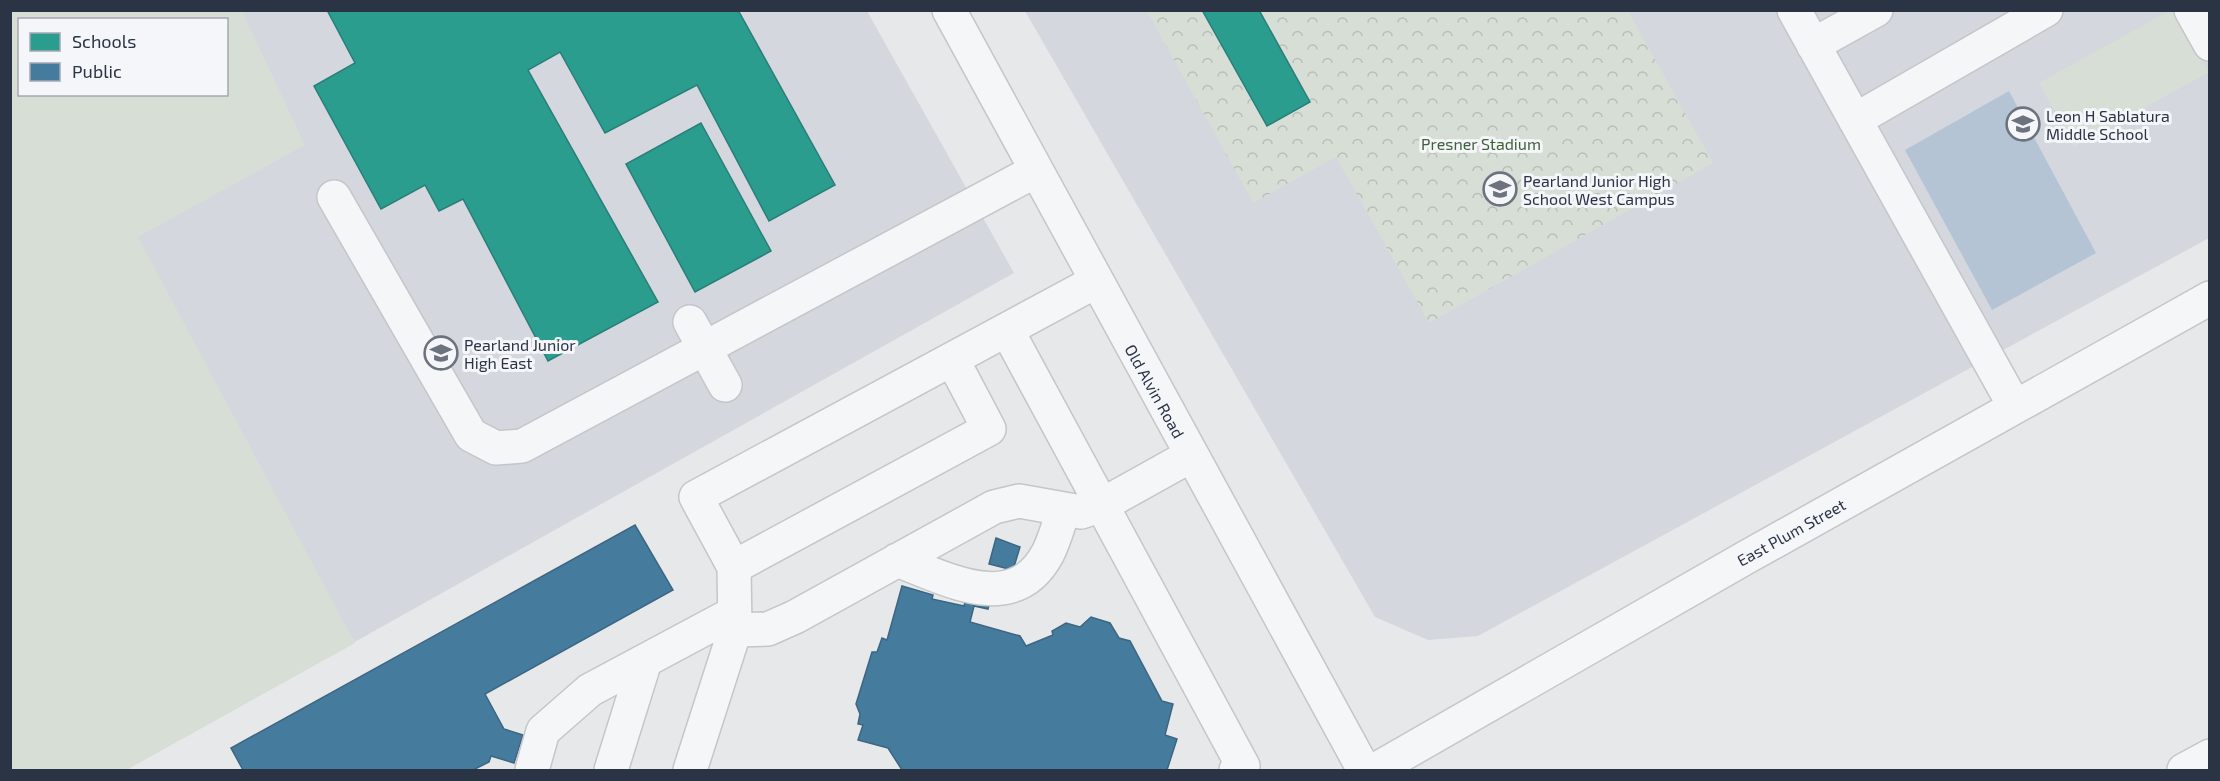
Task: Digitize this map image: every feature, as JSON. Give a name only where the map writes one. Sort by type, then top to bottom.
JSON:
[{"type":"street","name":"Old Alvin Road","points":[[948,10],[1364,771]]},
{"type":"street","points":[[1794,10],[2015,407]]},
{"type":"street","points":[[1813,45],[1876,10]]},
{"type":"street","points":[[1855,120],[2046,10]]},
{"type":"street","points":[[2191,10],[2210,44]]},
{"type":"street","points":[[334,197],[471,435],[496,448],[522,446],[705,350],[1035,171]]},
{"type":"street","points":[[690,771],[735,622],[734,567],[696,497],[1095,282]]},
{"type":"street","name":"East Plum Street","points":[[1375,771],[2210,298]]},
{"type":"street","points":[[690,322],[725,385]]},
{"type":"street","points":[[1007,330],[1243,766],[1236,771]]},
{"type":"street","points":[[734,567],[989,429],[952,359]]},
{"type":"street","points":[[532,771],[543,731],[590,690],[645,661],[735,622],[768,629],[994,507],[1019,501],[1082,512],[1102,505],[1191,456]]},
{"type":"street","points":[[897,560],[971,589],[1002,589],[1019,584],[1037,569],[1048,552],[1064,509]]},
{"type":"street","points":[[611,771],[645,661]]},
{"type":"street","points":[[2184,771],[2210,756]]},
{"type":"shaded area","name":"Pearland Junior High East","points":[[10,11],[867,11],[1014,273],[126,770],[11,770]]},
{"type":"shaded area","name":"Pearland Junior High School West Campus","points":[[1025,11],[2209,11],[2209,238],[1478,636],[1428,640],[1375,617]]},
{"type":"green space","points":[[10,11],[242,11],[305,145],[138,237],[355,643],[126,770],[11,770]]},
{"type":"green space","name":"Presner Stadium","points":[[1147,11],[1628,11],[1713,163],[1429,323],[1336,157],[1253,203]]},
{"type":"green space","points":[[2169,11],[2174,11],[2209,72],[2074,147],[2039,83]]},
{"type":"water","points":[[2009,91],[2096,253],[1992,310],[1905,150]]},
{"type":"building: Schools","points":[[327,10],[738,10],[835,185],[769,221],[697,85],[605,133],[560,52],[528,70],[658,302],[548,361],[463,199],[439,211],[425,185],[381,209],[314,86],[355,63]]},
{"type":"building: Schools","points":[[1202,10],[1259,10],[1310,102],[1267,126]]},
{"type":"building: Schools","points":[[701,123],[771,251],[695,292],[626,164]]},
{"type":"building: Public","points":[[635,525],[673,590],[485,694],[504,729],[523,735],[514,763],[491,756],[489,762],[473,770],[243,770],[231,748]]},
{"type":"building: Public","points":[[996,538],[1020,547],[1013,570],[989,564]]},
{"type":"building: Public","points":[[963,569],[995,579],[988,609],[974,606],[970,622],[1020,636],[1026,646],[1053,635],[1052,631],[1066,623],[1080,627],[1091,617],[1110,623],[1119,638],[1130,641],[1162,701],[1173,704],[1165,735],[1177,739],[1167,770],[902,770],[888,748],[858,740],[863,725],[858,724],[860,714],[856,704],[872,652],[877,652],[882,638],[887,640],[902,586],[933,595],[932,599],[964,606],[965,602],[952,599]]},
{"type":"place","name":"Leon H Sablatura Middle School","points":[[2023,124]]},
{"type":"place","name":"Pearland Junior High School West Campus","points":[[1500,189]]},
{"type":"place","name":"Pearland Junior High East","points":[[441,353]]}]
